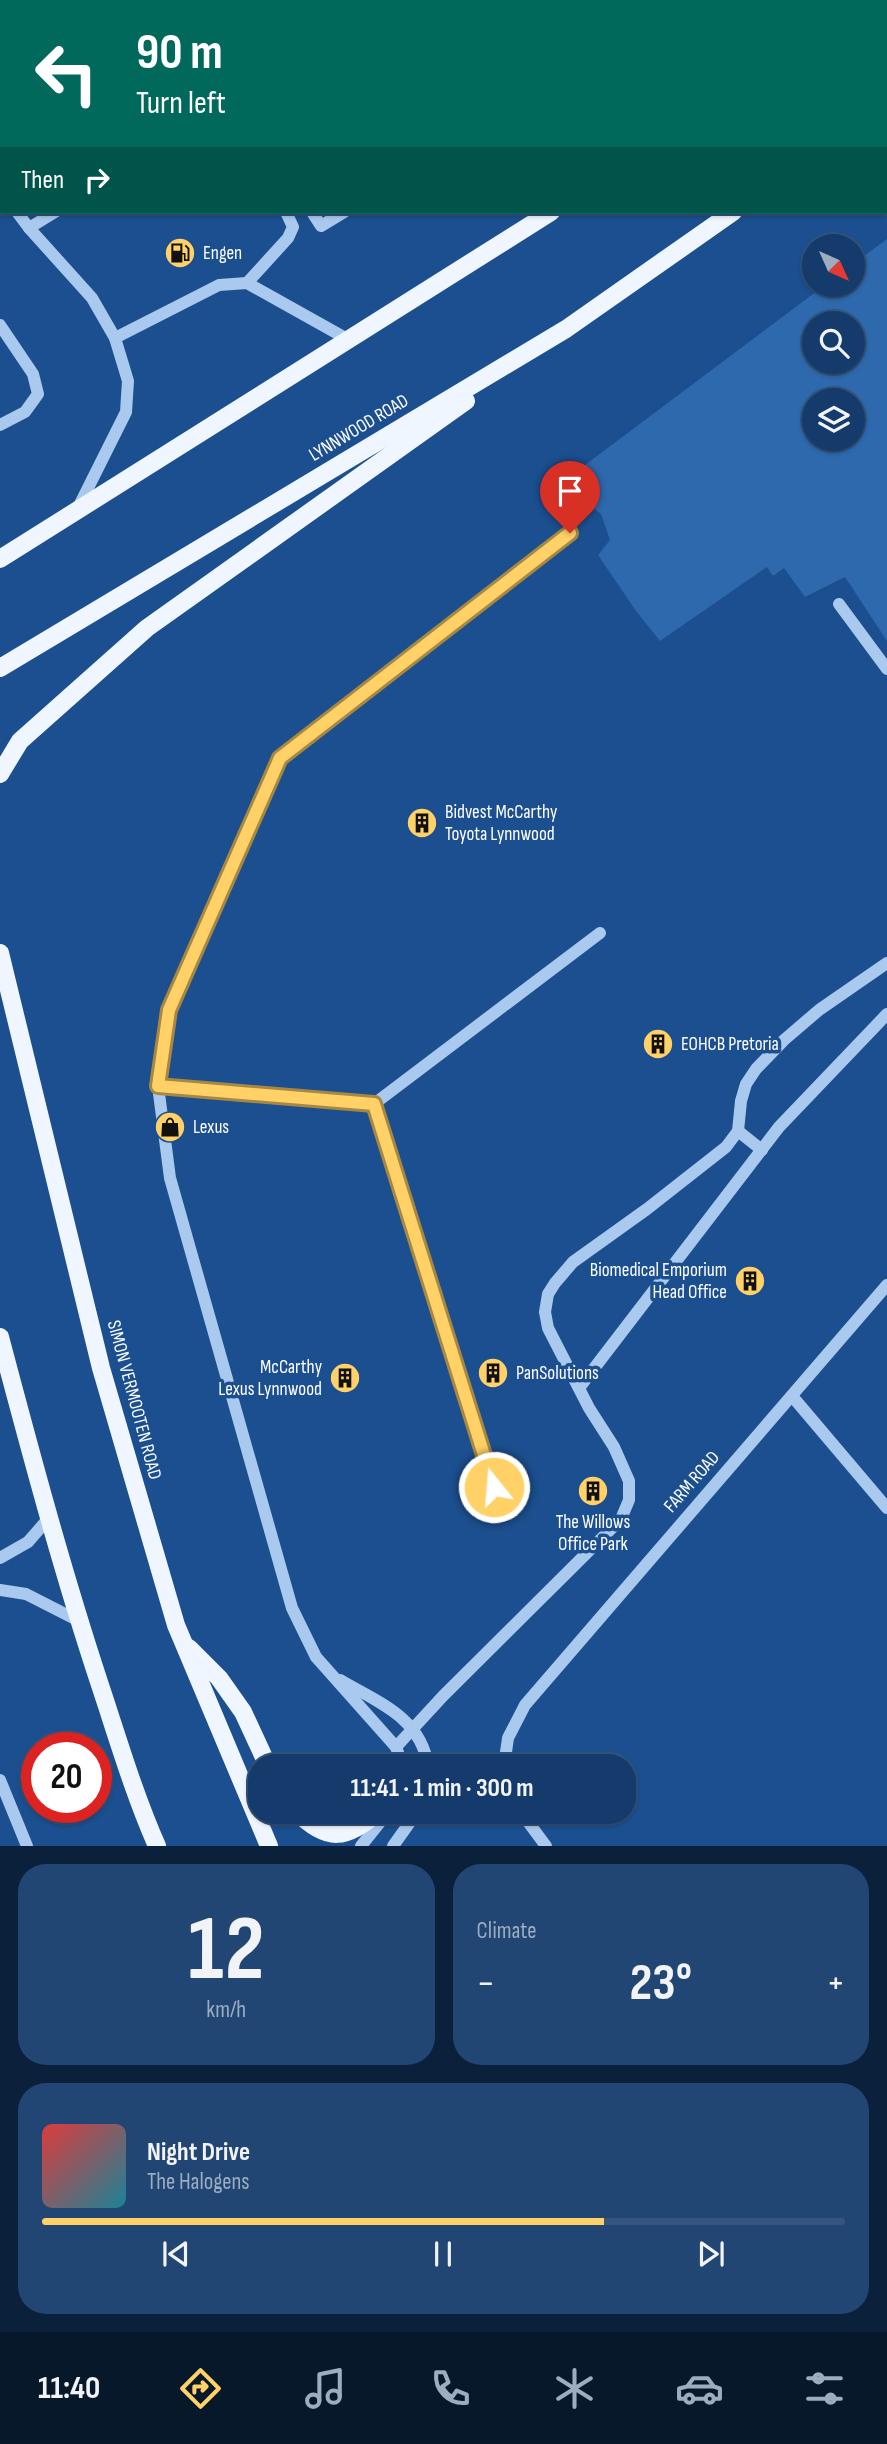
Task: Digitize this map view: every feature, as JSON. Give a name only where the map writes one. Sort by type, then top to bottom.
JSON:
[{"type":"main road","points":[[0,559],[548,214]]},
{"type":"main road","name":"LYNNWOOD ROAD","points":[[0,668],[566,329],[730,214]]},
{"type":"main road","points":[[0,774],[20,741],[147,628],[566,329]]},
{"type":"main road","name":"SIMON VERMOOTEN ROAD","points":[[0,953],[101,1368],[176,1625],[269,1846]]},
{"type":"main road","points":[[0,1337],[48,1519],[79,1621],[140,1806],[158,1846]]},
{"type":"main road","points":[[182,1640],[219,1678],[243,1713],[262,1754]]},
{"type":"main road","points":[[310,1824],[315,1829],[335,1834],[365,1824]]},
{"type":"street","points":[[19,214],[92,298],[115,338],[128,380],[126,412],[76,512]]},
{"type":"street","points":[[29,228],[52,214]]},
{"type":"street","points":[[247,283],[288,238],[293,227],[287,214]]},
{"type":"street","points":[[313,214],[321,226],[341,214]]},
{"type":"street","points":[[115,338],[219,285],[247,283],[349,340]]},
{"type":"street","points":[[0,325],[33,374],[38,394],[25,412],[0,425]]},
{"type":"street","points":[[399,1754],[396,1747],[316,1657],[292,1608],[170,1178],[158,1086],[169,1010],[280,758],[570,533]]},
{"type":"street","points":[[839,604],[887,669]]},
{"type":"street","points":[[158,1086],[374,1104],[600,933]]},
{"type":"street","points":[[396,1747],[443,1696],[621,1519],[629,1500],[629,1481],[614,1447],[548,1328],[545,1312],[548,1294],[573,1262],[647,1209],[734,1140],[746,1084],[756,1069],[783,1040],[820,1010],[887,963]]},
{"type":"street","points":[[579,1388],[779,1127],[887,1014]]},
{"type":"street","points":[[374,1104],[494,1487]]},
{"type":"street","points":[[738,1131],[762,1150]]},
{"type":"street","name":"FARM ROAD","points":[[505,1754],[508,1738],[525,1705],[887,1285]]},
{"type":"street","points":[[792,1396],[887,1508]]},
{"type":"street","points":[[0,1558],[28,1542],[48,1519]]},
{"type":"street","points":[[0,1590],[26,1594],[79,1621]]},
{"type":"street","points":[[328,1673],[395,1712],[414,1729],[426,1754]]},
{"type":"street","points":[[0,1780],[27,1846]]},
{"type":"street","points":[[361,1846],[379,1824]]},
{"type":"street","points":[[393,1846],[409,1824]]},
{"type":"street","points":[[530,1824],[546,1846]]},
{"type":"shaded area","points":[[887,239],[887,641],[845,577],[805,597],[784,568],[773,576],[767,567],[660,641],[598,555],[610,540],[601,514],[581,498],[544,498],[808,298],[864,298],[865,255]]},
{"type":"place","name":"Engen","points":[[180,253]]},
{"type":"place","name":"Bidvest McCarthy Toyota Lynnwood","points":[[422,823]]},
{"type":"place","name":"EOHCB Pretoria","points":[[658,1044]]},
{"type":"place","name":"Lexus","points":[[170,1127]]},
{"type":"place","name":"Biomedical Emporium Head Office","points":[[750,1281]]},
{"type":"place","name":"PanSolutions","points":[[493,1373]]},
{"type":"place","name":"McCarthy Lexus Lynnwood","points":[[345,1378]]},
{"type":"place","name":"The Willows Office Park","points":[[593,1491]]},
{"type":"route","points":[[494,1487],[374,1104],[158,1086],[169,1010],[280,758],[570,533]]}]
